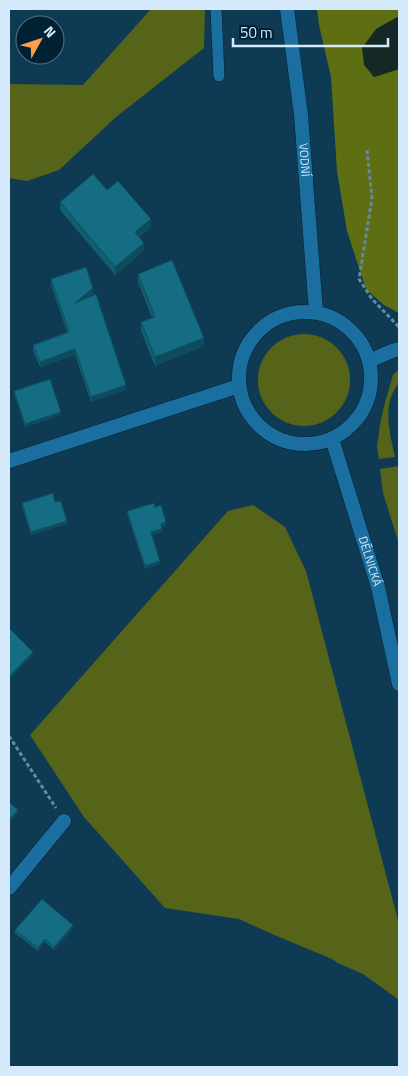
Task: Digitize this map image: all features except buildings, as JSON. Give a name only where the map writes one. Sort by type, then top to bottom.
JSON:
[{"type":"main road","name":"VODNÍ","points":[[287,9],[301,115],[316,312]]},
{"type":"main road","points":[[316,312],[334,318],[350,329],[362,344],[370,361],[372,380],[369,398],[361,416],[348,430],[332,440],[312,445],[291,444],[272,436],[256,423],[248,412],[244,406],[238,386],[242,355],[249,341],[271,320],[286,314],[316,312]]},
{"type":"main road","points":[[370,361],[399,349]]},
{"type":"main road","points":[[9,461],[238,386]]},
{"type":"main road","name":"DĚLNICKÁ","points":[[332,440],[378,587],[399,684]]},
{"type":"main road","points":[[9,888],[64,821]]},
{"type":"lane","points":[[216,9],[219,76]]},
{"type":"path","points":[[367,150],[372,198],[359,279],[372,300],[399,327]]},
{"type":"path","points":[[9,736],[64,821]]},
{"type":"green space","points":[[151,9],[205,9],[204,48],[116,117],[59,170],[27,181],[9,178],[9,84],[83,85]]},
{"type":"green space","points":[[317,9],[399,9],[399,17],[374,77],[399,69],[399,313],[384,305],[366,289],[347,231],[337,171],[331,77]]},
{"type":"green space","points":[[304,334],[322,337],[337,347],[347,362],[350,380],[347,398],[337,413],[322,423],[304,426],[286,423],[271,413],[261,398],[258,380],[261,362],[271,347],[286,337]]},
{"type":"green space","points":[[399,369],[399,383],[393,391],[390,400],[388,419],[395,457],[379,459],[377,447],[384,406],[393,375]]},
{"type":"green space","points":[[399,466],[399,544],[383,493],[380,469]]},
{"type":"green space","points":[[253,505],[285,527],[306,571],[399,924],[399,1000],[363,974],[239,919],[165,908],[84,817],[30,735],[228,511]]},
{"type":"shaded area","points":[[399,16],[399,69],[374,77],[364,65],[362,48],[376,29]]}]
